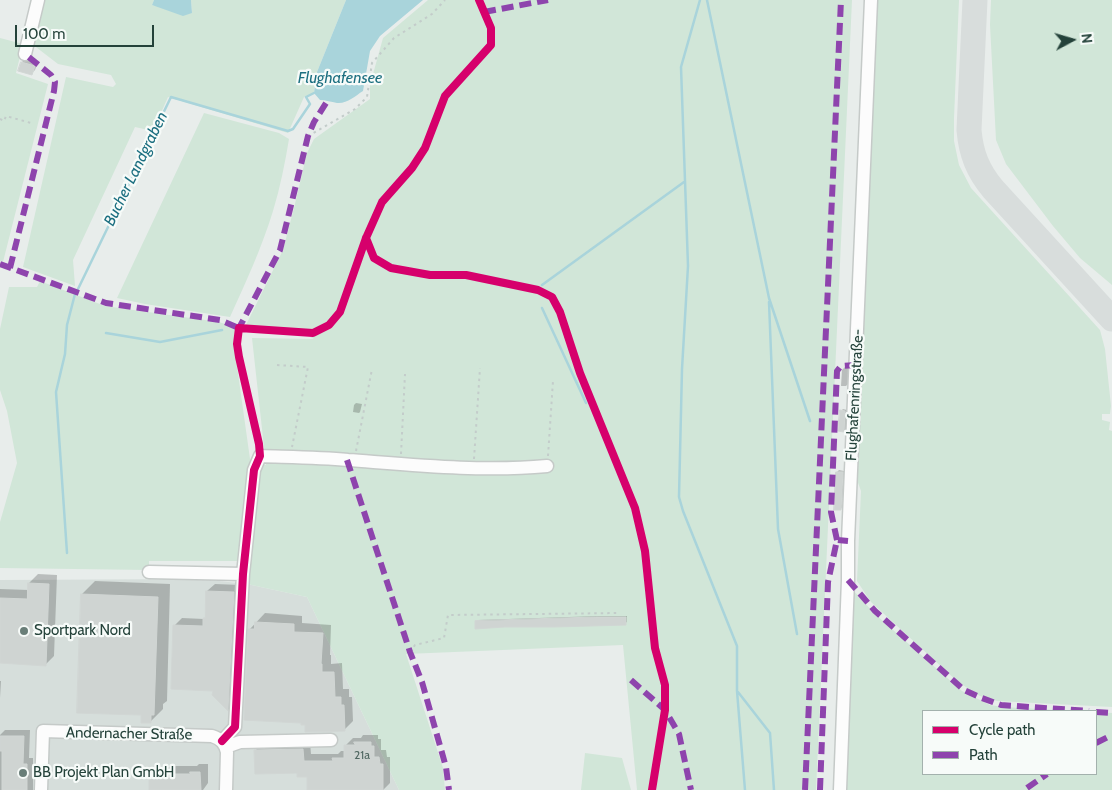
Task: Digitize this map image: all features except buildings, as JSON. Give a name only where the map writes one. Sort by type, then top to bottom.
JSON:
[{"type":"street","points":[[26,54],[27,30],[38,0]]},
{"type":"street","name":"Flughafenringstraße-","points":[[840,790],[848,541],[871,0]]},
{"type":"street","points":[[224,744],[235,727],[243,574],[254,470],[260,456],[473,468],[547,466]]},
{"type":"street","points":[[149,572],[243,574]]},
{"type":"street","name":"Andernacher Straße","points":[[41,790],[43,731],[212,736],[224,744]]},
{"type":"street","points":[[224,744],[331,740]]},
{"type":"street","points":[[224,744],[227,752],[226,790]]},
{"type":"path","points":[[308,136],[355,109],[367,97],[372,63],[394,38],[432,14],[445,0]]},
{"type":"path","points":[[0,119],[4,121],[6,116],[31,123]]},
{"type":"path","points":[[277,365],[308,367],[290,457]]},
{"type":"path","points":[[473,468],[480,368]]},
{"type":"path","points":[[355,460],[372,369]]},
{"type":"path","points":[[401,464],[405,374]]},
{"type":"path","points":[[547,466],[554,382]]},
{"type":"path","points":[[410,652],[415,645],[444,638],[448,615],[620,613]]},
{"type":"shaded area","points":[[201,579],[247,584],[307,597],[399,790],[0,790],[0,580]]},
{"type":"green space","points":[[42,0],[154,0],[152,5],[192,13],[191,0],[346,0],[317,72],[314,93],[304,97],[288,133],[168,97],[153,131],[135,127],[73,260],[75,286],[23,267],[66,77],[113,87],[116,84],[111,75],[58,64],[32,44]]},
{"type":"green space","points":[[428,0],[475,0],[479,7],[484,6],[482,0],[852,0],[816,790],[637,790],[623,645],[406,654],[443,768],[445,790],[399,790],[307,597],[247,584],[260,465],[266,465],[252,338],[314,339],[299,331],[245,327],[283,250],[307,153],[314,139],[370,99],[370,85],[383,38]]},
{"type":"green space","points":[[877,0],[959,0],[954,141],[959,165],[971,188],[1100,330],[1105,349],[1111,406],[1110,414],[1102,414],[1102,420],[1110,422],[1109,430],[1112,431],[1112,707],[997,701],[980,696],[958,682],[871,602],[857,581],[861,491],[857,480]]},
{"type":"green space","points":[[991,0],[1112,0],[1112,285],[1080,258],[1006,164],[996,140],[990,25]]},
{"type":"green space","points":[[0,38],[23,44],[16,73],[48,84],[3,262],[0,261]]},
{"type":"green space","points":[[204,113],[279,133],[289,139],[276,202],[269,224],[230,317],[117,298]]},
{"type":"green space","points":[[40,281],[105,306],[219,322],[234,327],[236,331],[235,352],[250,459],[249,508],[239,561],[149,561],[149,570],[0,568],[0,522],[17,463],[7,411],[0,390],[0,329],[9,287],[37,287]]},
{"type":"green space","points":[[852,589],[875,614],[962,691],[990,705],[1056,710],[922,710],[922,775],[1097,775],[1097,712],[1112,713],[1112,790],[843,790]]},
{"type":"green space","points":[[585,753],[622,758],[631,790],[581,790]]},
{"type":"water","points":[[154,0],[191,0],[192,13],[183,16],[152,5]]},
{"type":"water","name":"Flughafensee","points":[[346,0],[423,0],[380,36],[370,51],[363,91],[348,101],[337,103],[320,100],[314,93],[317,72]]},
{"type":"waterway","points":[[700,0],[681,67],[688,266],[682,369],[679,497],[737,646],[737,691],[745,790]]},
{"type":"waterway","points":[[707,0],[769,298],[810,421]]},
{"type":"waterway","name":"Bucher Landgraben","points":[[78,289],[171,97],[288,131],[293,129],[310,104],[306,97],[314,93]]},
{"type":"waterway","points":[[542,285],[684,182]]},
{"type":"waterway","name":"Bucher Landgraben","points":[[67,553],[56,392],[65,354],[67,325],[75,294]]},
{"type":"waterway","points":[[769,302],[778,529],[797,634]]},
{"type":"waterway","points":[[542,308],[586,403]]},
{"type":"waterway","points":[[106,333],[160,342],[222,330]]},
{"type":"waterway","points":[[738,692],[770,733],[774,790]]},
{"type":"taxiway","points":[[975,0],[969,130],[971,147],[976,162],[983,176],[993,189],[1112,319]]},
{"type":"marked path","points":[[484,12],[548,0]]},
{"type":"marked path","points":[[805,790],[841,0]]},
{"type":"marked path","points":[[10,268],[55,82],[51,75],[25,54]]},
{"type":"marked path","points":[[239,331],[280,250],[308,136],[314,122],[328,100]]},
{"type":"marked path","points":[[0,264],[106,303],[220,320],[239,328]]},
{"type":"marked path","points":[[837,540],[831,512],[837,371],[841,366],[856,365]]},
{"type":"marked path","points":[[347,460],[410,652],[422,682],[446,767],[449,790]]},
{"type":"marked path","points":[[820,790],[828,582],[837,540],[848,541]]},
{"type":"marked path","points":[[848,580],[875,611],[964,690],[1001,705],[1074,710]]},
{"type":"marked path","points":[[631,680],[665,710],[679,734],[691,790]]},
{"type":"marked path","points":[[1097,712],[1112,713]]},
{"type":"marked path","points":[[1097,742],[1112,735]]},
{"type":"marked path","points":[[1027,788],[1046,775]]},
{"type":"cycle path","points":[[222,741],[235,727],[243,574],[254,470],[260,456],[259,444],[239,357],[237,344],[239,328],[313,333],[329,325],[340,312],[366,238],[382,202],[412,168],[425,148],[445,96],[491,45],[491,28],[479,0]]},
{"type":"cycle path","points":[[366,238],[374,258],[391,268],[430,275],[466,275],[538,290],[552,297],[560,312],[580,373],[635,508],[645,551],[655,648],[665,685],[665,710],[652,790]]},
{"type":"place","name":"Sportpark Nord","points":[[24,631]]},
{"type":"place","name":"BB Projekt Plan GmbH","points":[[23,773]]}]
